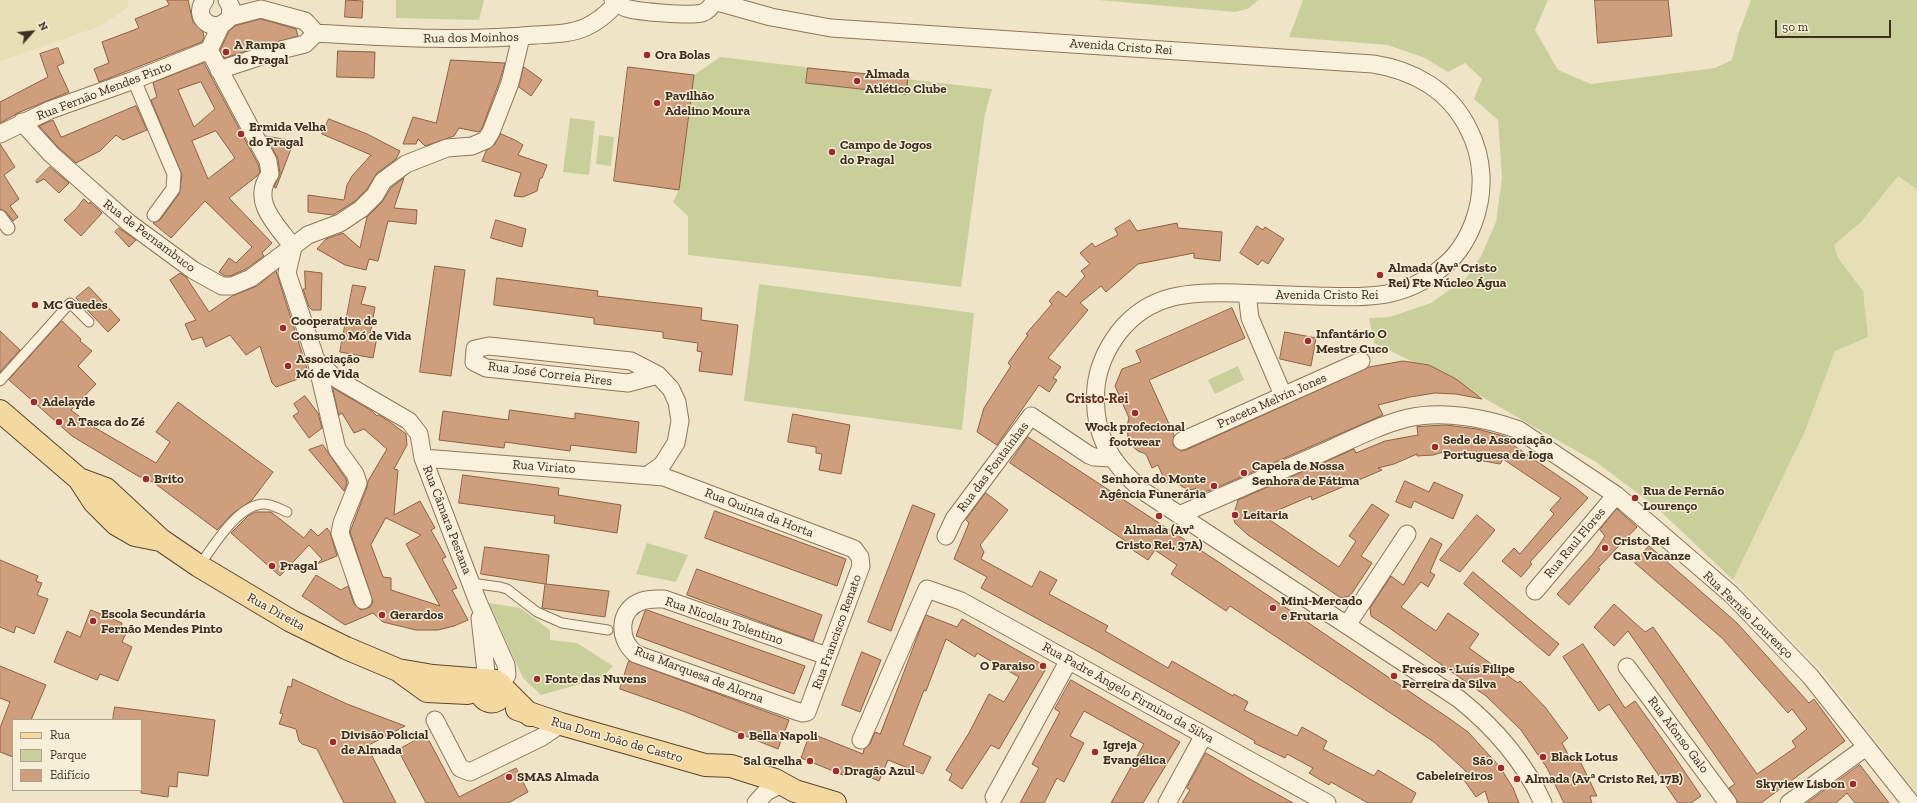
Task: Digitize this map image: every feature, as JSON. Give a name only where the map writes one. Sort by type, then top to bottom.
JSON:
[{"type":"main road","name":"Rua Direita","points":[[0,411],[79,478],[106,489],[161,540],[199,566],[291,621],[346,648],[398,670],[427,691],[492,690]]},
{"type":"main road","name":"Rua Dom João de Castro","points":[[492,690],[530,715],[705,765],[727,778],[775,792],[824,802]]},
{"type":"street","points":[[227,0],[231,8],[209,50],[268,161],[270,174],[264,182],[261,195],[264,206],[293,247],[287,273],[316,360],[338,449],[358,483],[342,523],[340,533],[363,600]]},
{"type":"street","name":"Avenida Cristo Rei","points":[[615,1],[626,8],[636,10],[691,14],[706,11],[715,1],[744,4],[771,17],[831,28],[1373,64],[1402,70],[1416,76],[1435,88],[1461,114],[1474,141],[1481,170],[1481,185],[1476,215],[1471,229],[1455,255],[1432,276],[1412,287],[1376,297],[1192,293],[1176,296],[1147,308],[1123,328],[1113,340],[1102,361],[1096,383],[1095,398],[1099,429],[1111,458],[1143,491],[1459,699],[1478,714],[1510,748],[1524,768],[1543,803]]},
{"type":"street","name":"Rua dos Moinhos","points":[[316,33],[417,39],[521,37],[585,28],[603,17],[615,1]]},
{"type":"street","points":[[201,2],[200,12],[204,20],[210,25],[261,9],[305,21],[316,33],[305,44],[277,51],[219,70]]},
{"type":"street","name":"Rua de Pernambuco","points":[[22,122],[51,154],[129,223],[167,252],[218,284],[232,286],[251,278],[308,235],[340,223],[361,209],[375,195],[383,181],[406,164],[447,148],[472,146],[486,140],[491,132],[510,83],[521,37]]},
{"type":"street","name":"Rua Fernão Mendes Pinto","points":[[0,134],[22,122],[50,110],[134,80],[209,50]]},
{"type":"street","points":[[134,80],[174,174],[172,189],[154,215]]},
{"type":"street","points":[[0,217],[8,228]]},
{"type":"street","points":[[1247,294],[1250,318],[1283,395]]},
{"type":"street","name":"Rua José Correia Pires","points":[[656,476],[676,443],[680,421],[677,402],[671,389],[658,375],[632,361],[489,346],[475,349],[474,362],[486,368],[628,383],[658,375]]},
{"type":"street","name":"Rua Câmara Pestana","points":[[316,360],[335,378],[412,423],[419,434],[423,458],[478,602],[506,665],[507,675],[492,690]]},
{"type":"street","name":"Praceta Melvin Jones","points":[[1182,441],[1362,361]]},
{"type":"street","name":"Rua das Fontaínhas","points":[[946,536],[954,519],[1031,416],[1091,456],[1111,458]]},
{"type":"street","name":"Rua Fernão Lourenço","points":[[1179,515],[1388,424],[1409,418],[1460,416],[1501,423],[1519,430],[1616,495],[1732,595],[1810,676],[1911,803]]},
{"type":"street","name":"Rua Viriato","points":[[423,458],[656,476]]},
{"type":"street","name":"Rua Quinta da Horta","points":[[656,476],[854,549]]},
{"type":"street","name":"Rua Raul Flores","points":[[1535,591],[1616,495]]},
{"type":"street","points":[[1347,625],[1407,534]]},
{"type":"street","name":"Rua Francisco Renato","points":[[803,713],[809,710],[826,656],[861,566],[860,556],[854,549]]},
{"type":"street","name":"Rua Padre Ângelo Firmino da Silva","points":[[861,740],[926,589],[961,601],[1327,803]]},
{"type":"street","name":"Rua Nicolau Tolentino","points":[[625,615],[641,601],[652,598],[664,599],[826,656]]},
{"type":"street","name":"Rua Marquesa de Alorna","points":[[625,615],[623,624],[624,635],[628,648],[636,654],[803,713]]},
{"type":"street","points":[[994,797],[1069,660]]},
{"type":"street","name":"Rua Afonso Galo","points":[[1627,666],[1728,803]]},
{"type":"street","points":[[435,720],[460,768],[470,772],[542,736],[561,724]]},
{"type":"street","points":[[1167,803],[1204,735]]},
{"type":"street","points":[[1789,803],[1866,747]]},
{"type":"lane","points":[[0,380],[70,303],[89,322]]},
{"type":"lane","points":[[199,566],[229,526],[250,507],[264,504],[287,512]]},
{"type":"lane","name":"Rua Câmara Pestana","points":[[471,583],[500,586],[507,589],[537,612],[560,622],[608,630]]},
{"type":"shaded area","points":[[0,0],[129,0],[127,8],[101,26],[0,61]]},
{"type":"shaded area","points":[[1898,175],[1917,189],[1917,794],[1822,671],[1733,580],[1806,429],[1835,351],[1863,291],[1838,258],[1834,245],[1861,222]]},
{"type":"green space","points":[[396,0],[484,0],[479,20],[396,18]]},
{"type":"green space","points":[[1098,0],[1259,0],[1247,9],[1235,12]]},
{"type":"green space","points":[[1303,0],[1548,0],[1535,30],[1558,70],[1591,84],[1715,68],[1732,60],[1738,35],[1751,0],[1917,0],[1917,189],[1898,176],[1861,222],[1834,245],[1838,258],[1863,291],[1868,337],[1835,351],[1806,429],[1733,580],[1656,507],[1596,462],[1475,393],[1456,379],[1429,365],[1413,362],[1374,343],[1369,318],[1390,317],[1431,303],[1466,278],[1481,256],[1496,222],[1502,178],[1498,120],[1474,99],[1482,79],[1465,63],[1448,72],[1425,58],[1388,45],[1289,37]]},
{"type":"green space","name":"Campo de Jogos do Pragal","points":[[720,57],[992,89],[985,114],[961,287],[688,255],[688,216],[673,202],[679,190],[694,75]]},
{"type":"green space","points":[[570,118],[595,121],[589,175],[563,172]]},
{"type":"green space","points":[[599,135],[614,137],[611,166],[596,164]]},
{"type":"green space","points":[[759,284],[974,313],[962,430],[744,401]]},
{"type":"green space","points":[[1238,366],[1244,380],[1215,394],[1208,380]]},
{"type":"green space","points":[[647,543],[688,555],[676,582],[636,574]]},
{"type":"green space","points":[[489,603],[520,608],[550,630],[550,640],[577,643],[613,666],[602,678],[541,695],[523,678]]},
{"type":"building","points":[[167,0],[188,0],[193,22],[203,32],[204,37],[202,42],[99,82],[94,69],[109,63],[102,42],[139,28],[135,19],[169,5]]},
{"type":"building","points":[[346,0],[363,1],[362,18],[345,17]]},
{"type":"building","points":[[1595,0],[1668,0],[1672,36],[1598,43]]},
{"type":"building","points":[[261,19],[296,29],[298,36],[224,58],[220,50],[229,31],[235,26]]},
{"type":"building","points":[[58,48],[64,63],[57,66],[69,92],[20,112],[0,123],[0,102],[48,77],[40,54]]},
{"type":"building","points":[[338,51],[375,52],[374,78],[337,77]]},
{"type":"building","points":[[451,60],[505,63],[482,128],[479,132],[459,128],[454,136],[425,146],[418,139],[416,144],[403,144],[413,117],[436,123]]},
{"type":"building","points":[[204,63],[258,164],[260,172],[257,176],[229,198],[272,243],[262,253],[264,256],[246,269],[230,276],[225,276],[219,272],[229,258],[236,263],[252,247],[205,201],[171,238],[153,223],[160,220],[179,194],[182,175],[151,100],[157,97],[153,83]],"holes":[[[201,82],[215,109],[194,127],[178,90]],[[216,131],[235,158],[208,179],[192,141]]]},
{"type":"building","points":[[524,67],[542,80],[531,96],[519,87]]},
{"type":"building","name":"Pavilhão Adelino Moura","points":[[628,67],[694,75],[679,190],[614,181]]},
{"type":"building","name":"Almada Atlético Clube","points":[[808,68],[908,78],[906,94],[806,83]]},
{"type":"building","points":[[136,106],[147,130],[123,140],[116,135],[100,151],[76,163],[58,147],[39,126],[53,120],[61,137]]},
{"type":"building","points":[[329,119],[367,134],[400,151],[396,159],[377,173],[367,189],[355,201],[333,215],[308,212],[308,195],[344,200],[347,185],[352,176],[371,155],[322,134]]},
{"type":"building","points":[[501,134],[523,145],[518,155],[547,165],[542,178],[540,178],[537,191],[523,197],[514,196],[521,173],[482,161],[486,151],[494,145]]},
{"type":"building","points":[[266,136],[294,141],[276,188],[274,187],[280,173],[278,159]]},
{"type":"building","points":[[0,144],[15,167],[4,175],[19,199],[10,206],[18,217],[13,221],[6,212],[0,209]]},
{"type":"building","points":[[50,167],[69,183],[59,193],[44,179],[37,183],[36,181]]},
{"type":"building","points":[[404,178],[394,208],[417,210],[416,224],[388,221],[378,261],[369,259],[366,270],[345,265],[317,249],[326,239],[343,233],[360,248],[367,217],[382,202],[391,188]]},
{"type":"building","points":[[84,199],[89,204],[90,202],[102,213],[81,236],[64,220]]},
{"type":"building","points":[[496,220],[526,229],[522,247],[491,238]]},
{"type":"building","points":[[1130,220],[1137,231],[1177,223],[1178,228],[1222,232],[1220,261],[1194,258],[1194,253],[1138,264],[1106,292],[1101,286],[1080,303],[1088,310],[1048,358],[1061,367],[1053,378],[1057,380],[1049,392],[1039,385],[997,445],[977,432],[984,408],[1011,366],[1008,363],[1028,335],[1026,334],[1052,304],[1049,301],[1058,291],[1066,297],[1085,276],[1081,271],[1090,264],[1080,253],[1092,243],[1095,247],[1118,235],[1115,229]]},
{"type":"building","points":[[1257,226],[1263,230],[1265,227],[1284,239],[1268,264],[1262,260],[1258,265],[1240,253]]},
{"type":"building","points":[[119,228],[136,240],[129,247],[115,232]]},
{"type":"building","points":[[435,266],[465,270],[451,376],[420,372]]},
{"type":"building","points":[[276,271],[309,375],[276,387],[272,383],[260,346],[246,355],[230,335],[206,347],[202,337],[192,340],[185,324],[196,320],[170,280],[180,273],[186,277],[209,312],[232,296],[257,286]]},
{"type":"building","points":[[305,271],[322,273],[321,310],[312,310],[309,307],[303,289],[305,289]]},
{"type":"building","points":[[497,278],[598,291],[597,296],[702,308],[701,320],[738,325],[732,375],[699,371],[702,352],[697,351],[698,343],[663,338],[663,332],[594,324],[594,318],[494,305]]},
{"type":"building","points":[[353,285],[366,287],[361,304],[375,307],[370,335],[377,337],[373,358],[340,352]]},
{"type":"building","points":[[89,287],[120,320],[108,332],[76,298]]},
{"type":"building","points":[[1232,308],[1245,338],[1149,380],[1174,435],[1173,445],[1181,451],[1369,367],[1403,361],[1429,365],[1456,379],[1482,399],[1456,394],[1435,393],[1410,397],[1378,405],[1383,415],[1211,490],[1200,493],[1198,488],[1189,490],[1181,486],[1176,479],[1166,483],[1158,465],[1152,468],[1146,454],[1138,451],[1131,445],[1128,437],[1127,426],[1129,418],[1115,386],[1122,369],[1141,362],[1136,351]]},
{"type":"building","points":[[62,321],[81,339],[80,341],[92,351],[78,366],[96,384],[71,410],[92,426],[156,463],[170,442],[156,432],[178,402],[273,472],[252,500],[232,514],[217,530],[153,482],[138,476],[72,436],[9,380]]},
{"type":"building","points":[[0,331],[20,350],[0,372]]},
{"type":"building","name":"Infantário O Mestre Cuco","points":[[1285,332],[1316,338],[1311,366],[1280,359]]},
{"type":"building","points":[[333,388],[372,411],[377,416],[379,415],[406,434],[407,445],[394,469],[398,470],[394,515],[420,501],[435,528],[431,530],[446,557],[442,559],[457,588],[452,590],[468,620],[454,626],[438,630],[416,630],[383,622],[373,613],[345,625],[302,596],[316,575],[341,590],[348,586],[354,604],[361,610],[370,607],[373,602],[350,532],[368,481],[387,449],[364,429],[354,433],[342,413],[339,415]],"holes":[[[386,518],[421,535],[406,544],[440,606],[391,590],[391,578],[383,577],[371,545]]]},
{"type":"building","points":[[305,396],[318,413],[322,428],[309,438],[293,416],[299,412],[294,404]]},
{"type":"building","points":[[510,410],[575,419],[575,413],[639,422],[636,453],[571,445],[570,451],[505,442],[504,448],[439,440],[443,411],[508,420]]},
{"type":"building","points":[[793,414],[850,425],[841,474],[819,470],[822,454],[816,453],[816,447],[788,442]]},
{"type":"building","points":[[1446,425],[1477,429],[1515,439],[1516,440],[1513,445],[1576,488],[1588,498],[1530,562],[1532,564],[1521,577],[1502,561],[1514,548],[1520,554],[1554,514],[1550,510],[1561,498],[1503,459],[1500,464],[1446,454],[1447,451],[1433,455],[1417,456],[1417,454],[1394,464],[1378,468],[1382,470],[1312,500],[1311,496],[1264,516],[1339,567],[1356,541],[1349,536],[1372,504],[1389,515],[1361,556],[1372,563],[1350,596],[1341,598],[1248,535],[1235,523],[1233,517],[1238,500],[1354,449],[1356,453],[1385,441],[1418,435],[1417,427]]},
{"type":"building","points":[[1028,437],[1220,563],[1468,732],[1500,767],[1513,788],[1519,803],[1489,803],[1485,791],[1476,797],[1464,780],[1470,775],[1434,742],[1230,606],[1226,611],[1171,574],[1177,565],[1155,550],[1148,560],[1128,547],[1130,544],[1010,463]]},
{"type":"building","points":[[323,445],[346,479],[347,483],[344,491],[309,450]]},
{"type":"building","points":[[463,475],[559,488],[558,495],[621,505],[617,533],[554,523],[555,516],[459,503]]},
{"type":"building","points":[[1405,481],[1429,492],[1434,482],[1463,495],[1453,519],[1414,501],[1411,508],[1396,502]]},
{"type":"building","points":[[986,493],[1008,510],[980,545],[984,552],[981,559],[1032,587],[1040,571],[1057,580],[1049,594],[1108,626],[1105,631],[1168,668],[1172,661],[1233,696],[1234,694],[1248,702],[1244,710],[1297,736],[1302,727],[1327,741],[1323,749],[1374,776],[1378,770],[1416,793],[1411,803],[1368,803],[1331,782],[1329,785],[1309,773],[1313,768],[1287,754],[1285,758],[1254,743],[1255,741],[1095,650],[981,588],[987,577],[954,559],[969,523],[966,520]]},
{"type":"building","points":[[913,505],[935,514],[891,631],[868,622]]},
{"type":"building","points":[[1617,509],[1637,527],[1598,568],[1600,569],[1569,605],[1557,594],[1593,554],[1605,536],[1600,530]]},
{"type":"building","points":[[715,511],[846,559],[837,586],[705,538]]},
{"type":"building","points":[[256,512],[271,512],[304,538],[311,529],[318,536],[327,528],[330,532],[337,556],[317,564],[322,559],[309,545],[280,576],[231,533],[248,516]]},
{"type":"building","points":[[1477,515],[1495,530],[1460,572],[1440,560]]},
{"type":"building","points":[[1431,538],[1442,544],[1430,572],[1435,575],[1428,587],[1421,582],[1401,607],[1436,631],[1448,613],[1479,634],[1469,648],[1518,683],[1520,681],[1545,707],[1568,738],[1562,743],[1572,762],[1579,759],[1597,796],[1590,796],[1592,803],[1564,803],[1547,768],[1521,730],[1486,696],[1371,616],[1370,608],[1391,576],[1403,585]]},
{"type":"building","points":[[1649,546],[1737,623],[1809,703],[1814,699],[1845,741],[1761,803],[1738,803],[1729,788],[1735,784],[1628,631],[1614,646],[1594,627],[1614,604],[1645,632],[1653,627],[1757,774],[1796,747],[1792,741],[1807,729],[1792,709],[1788,713],[1722,638],[1635,563]]},
{"type":"building","points":[[485,547],[549,555],[546,584],[609,591],[605,617],[542,608],[545,584],[481,574]]},
{"type":"building","points":[[0,560],[38,576],[36,581],[42,583],[37,595],[48,599],[34,634],[16,626],[14,633],[0,627]]},
{"type":"building","points":[[697,569],[822,615],[813,641],[687,595]]},
{"type":"building","points":[[1473,572],[1559,644],[1549,656],[1464,584]]},
{"type":"building","points":[[91,610],[122,623],[121,627],[128,629],[122,642],[132,647],[118,681],[100,674],[97,680],[54,662],[67,631],[80,637]]},
{"type":"building","points":[[647,610],[805,666],[794,694],[636,636],[645,611]]},
{"type":"building","points":[[926,615],[957,627],[962,619],[1047,667],[999,749],[991,745],[962,789],[949,780],[952,774],[946,770],[969,733],[989,694],[1004,702],[1019,677],[977,653],[975,657],[946,639],[926,691],[924,690],[903,745],[931,757],[923,774],[888,760],[879,781],[846,767],[843,775],[801,758],[810,733],[863,754],[864,749],[870,744],[875,732],[880,734]]},
{"type":"building","points":[[1583,644],[1625,708],[1635,701],[1701,796],[1691,803],[1678,803],[1609,704],[1599,711],[1563,657]]},
{"type":"building","points":[[862,652],[881,660],[860,712],[842,705]]},
{"type":"building","points":[[629,661],[789,720],[778,749],[683,711],[620,689]]},
{"type":"building","points":[[0,666],[46,685],[31,719],[12,719],[12,757],[0,752],[0,728],[10,702],[0,698]]},
{"type":"building","name":"Divisão Policial de Almada","points":[[293,679],[347,704],[405,726],[367,746],[396,803],[344,803],[317,749],[302,744],[299,741],[296,729],[279,724],[283,714],[280,713],[288,686],[291,687]]},
{"type":"building","points":[[1071,680],[1180,742],[1143,803],[1111,803],[1144,744],[1084,711],[1070,736],[1084,743],[1064,782],[1057,778],[1044,803],[1020,803],[1039,768],[1032,764],[1060,712],[1055,709]]},
{"type":"building","points":[[115,707],[215,720],[208,776],[178,772],[177,787],[169,786],[168,797],[141,793],[142,719],[113,719]]},
{"type":"building","points":[[426,735],[459,797],[516,768],[528,792],[508,803],[426,803],[398,750]]},
{"type":"building","points":[[1206,753],[1293,803],[1182,803],[1190,790],[1187,788]]},
{"type":"building","name":"Skyview Lisbon","points":[[1860,765],[1889,803],[1855,803],[1847,793],[1836,803],[1807,803]]},
{"type":"place","name":"A Rampa do Pragal","points":[[226,52]]},
{"type":"place","name":"Ora Bolas","points":[[647,55]]},
{"type":"place","name":"Almada Atlético Clube","points":[[857,81]]},
{"type":"place","name":"Pavilhão Adelino Moura","points":[[657,103]]},
{"type":"place","name":"Ermida Velha do Pragal","points":[[241,134]]},
{"type":"place","name":"Campo de Jogos do Pragal","points":[[832,152]]},
{"type":"place","name":"Almada (Avª Cristo Rei) Fte Núcleo Água","points":[[1380,275]]},
{"type":"place","name":"MC Guedes","points":[[35,305]]},
{"type":"place","name":"Cooperativa de Consumo Mó de Vida","points":[[283,328]]},
{"type":"place","name":"Infantário O Mestre Cuco","points":[[1308,341]]},
{"type":"place","name":"Associação Mó de Vida","points":[[288,366]]},
{"type":"place","name":"Adelayde","points":[[34,402]]},
{"type":"place","name":"Wock profecional footwear","points":[[1135,413]]},
{"type":"place","name":"A Tasca do Zé","points":[[59,422]]},
{"type":"place","name":"Sede de Associação Portuguesa de Ioga","points":[[1435,447]]},
{"type":"place","name":"Capela de Nossa Senhora de Fátima","points":[[1244,473]]},
{"type":"place","name":"Brito","points":[[146,479]]},
{"type":"place","name":"Senhora do Monte Agência Funerária","points":[[1214,486]]},
{"type":"place","name":"Rua de Fernão Lourenço","points":[[1635,498]]},
{"type":"place","name":"Leitaria","points":[[1235,515]]},
{"type":"place","name":"Almada (Avª Cristo Rei, 37A)","points":[[1159,516]]},
{"type":"place","name":"Cristo Rei Casa Vacanze","points":[[1605,548]]},
{"type":"place","name":"Pragal","points":[[272,566]]},
{"type":"place","name":"Mini-Mercado e Frutaria","points":[[1273,608]]},
{"type":"place","name":"Gerardos","points":[[382,615]]},
{"type":"place","name":"Escola Secundária Fernão Mendes Pinto","points":[[93,621]]},
{"type":"place","name":"O Paraiso","points":[[1043,666]]},
{"type":"place","name":"Frescos - Luís Filipe Ferreira da Silva","points":[[1394,676]]},
{"type":"place","name":"Fonte das Nuvens","points":[[537,679]]},
{"type":"place","name":"Bella Napoli","points":[[741,736]]},
{"type":"place","name":"Divisão Policial de Almada","points":[[333,742]]},
{"type":"place","name":"Igreja Evangélica","points":[[1095,752]]},
{"type":"place","name":"Black Lotus","points":[[1543,757]]},
{"type":"place","name":"Sal Grelha","points":[[810,761]]},
{"type":"place","name":"São Cabeleireiros","points":[[1501,768]]},
{"type":"place","name":"Dragão Azul","points":[[836,771]]},
{"type":"place","name":"SMAS Almada","points":[[509,777]]},
{"type":"place","name":"Almada (Avª Cristo Rei, 17B)","points":[[1517,779]]},
{"type":"place","name":"Skyview Lisbon","points":[[1853,784]]},
{"type":"district","name":"Cristo-Rei","points":[[1097,399]]}]
